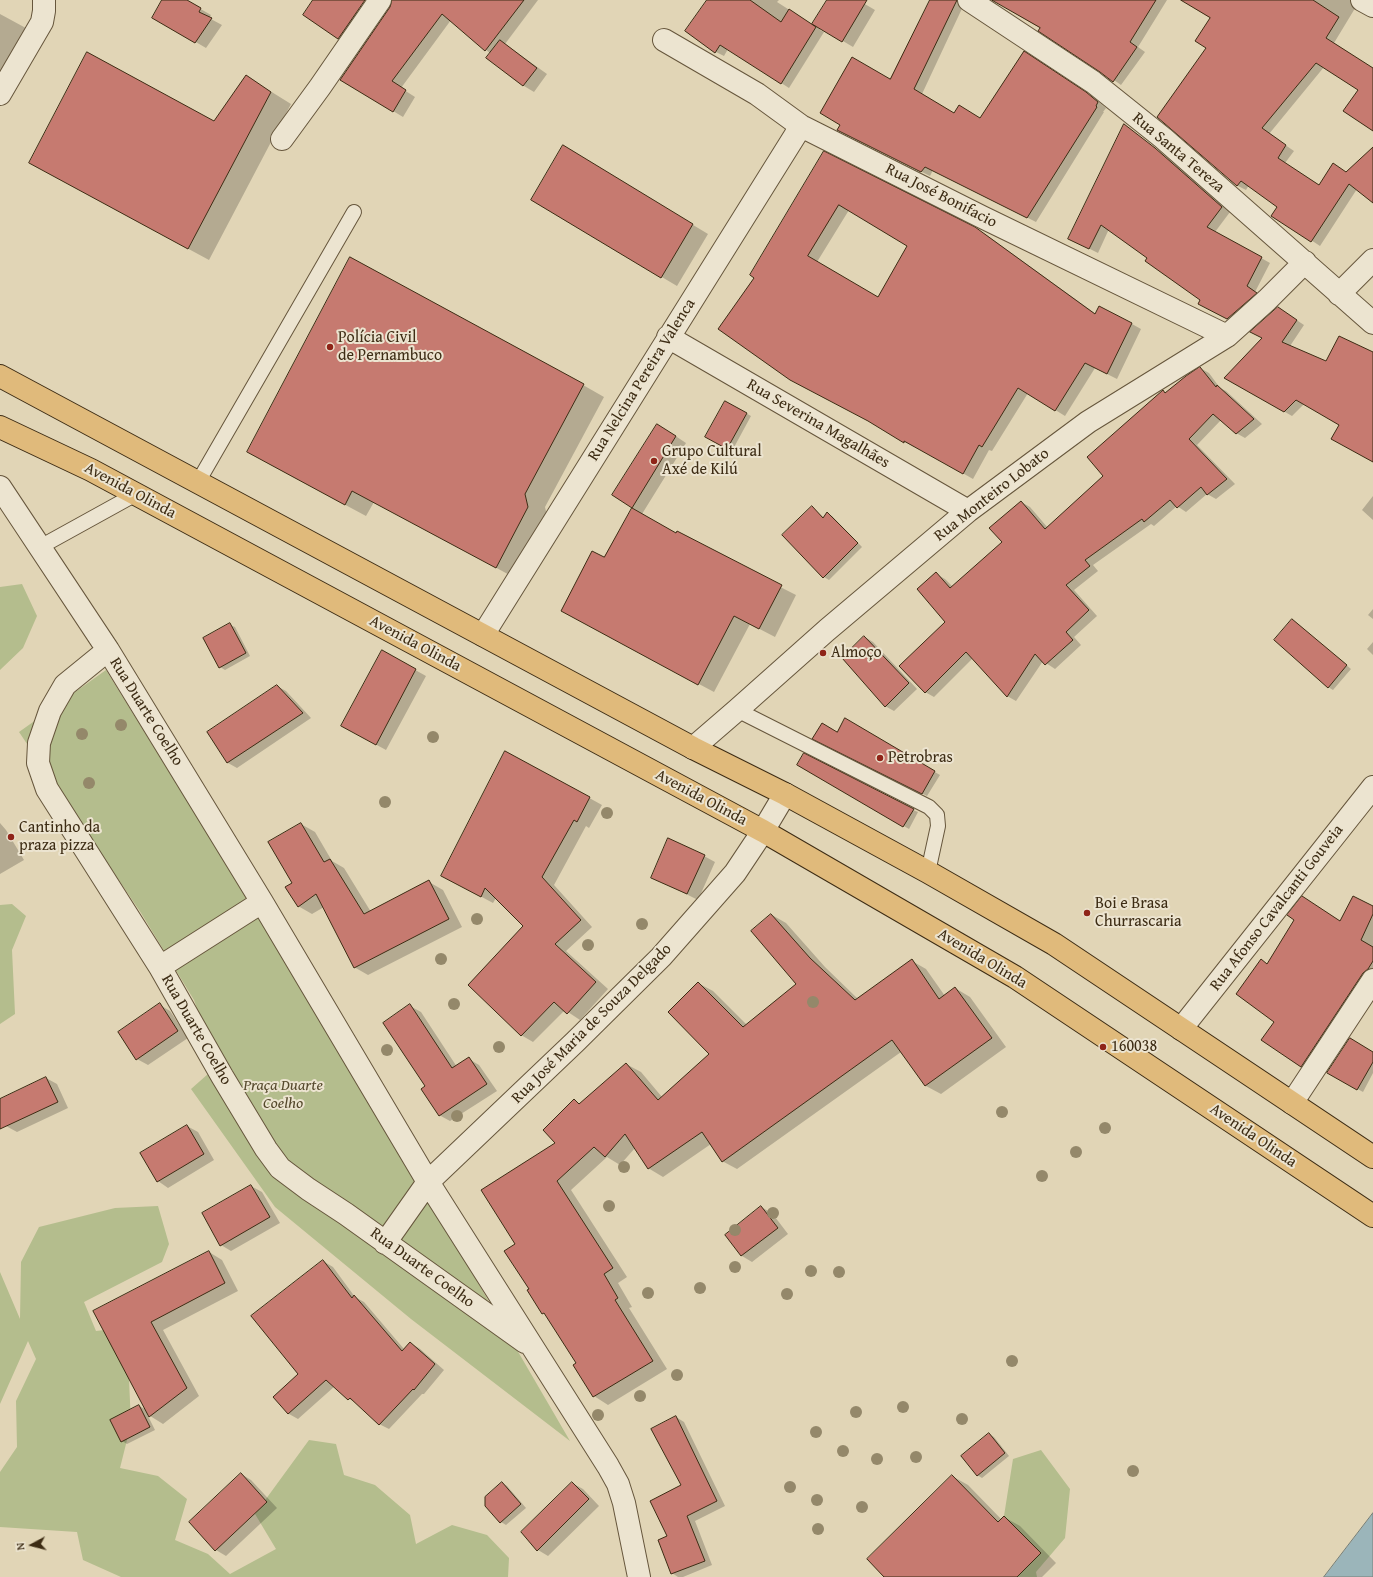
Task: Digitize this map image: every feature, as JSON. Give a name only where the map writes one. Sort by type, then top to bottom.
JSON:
[{"type":"main road","points":[[0,376],[693,748],[785,794],[928,872],[1054,944],[1373,1157]]},
{"type":"main road","name":"Avenida Olinda","points":[[0,427],[91,470],[763,831],[1015,977],[1373,1216]]},
{"type":"street","points":[[0,94],[42,22],[44,0]]},
{"type":"street","points":[[282,139],[380,0]]},
{"type":"street","name":"Rua Santa Tereza","points":[[969,0],[1093,82],[1163,138],[1373,323]]},
{"type":"street","points":[[1362,0],[1373,6]]},
{"type":"street","name":"Rua José Bonifacio","points":[[664,40],[758,94],[801,126],[982,218],[1227,336]]},
{"type":"street","name":"Rua Nelcina Pereira Valenca","points":[[482,635],[801,126]]},
{"type":"street","points":[[1339,294],[1373,260]]},
{"type":"street","name":"Rua Monteiro Lobato","points":[[693,748],[827,630],[968,511],[1088,422],[1227,336],[1267,300],[1304,262]]},
{"type":"street","name":"Rua Severina Magalhães","points":[[668,337],[968,511]]},
{"type":"street","name":"Rua Duarte Coelho","points":[[0,487],[108,650],[262,902],[428,1182],[608,1466],[618,1484],[624,1503],[639,1577]]},
{"type":"street","name":"Rua Duarte Coelho","points":[[108,650],[65,685],[50,711],[43,731],[39,743],[38,763],[47,789],[160,967],[222,1076],[266,1149],[280,1168],[308,1189],[346,1214],[534,1348]]},
{"type":"street","name":"Rua Afonso Cavalcanti Gouveia","points":[[1181,1029],[1373,787]]},
{"type":"street","name":"Rua José Maria de Souza Delgado","points":[[385,1243],[428,1182],[575,1042],[661,957],[735,873],[785,794]]},
{"type":"street","points":[[160,967],[262,902]]},
{"type":"street","points":[[1292,1103],[1373,980]]},
{"type":"lane","points":[[198,482],[354,212]]},
{"type":"lane","points":[[40,547],[136,494]]},
{"type":"lane","points":[[737,710],[929,808],[937,815],[938,826],[928,872]]},
{"type":"green space","points":[[22,584],[37,616],[23,648],[0,670],[0,587]]},
{"type":"green space","name":"Praça Duarte Coelho","points":[[106,670],[264,925],[435,1209],[570,1441],[411,1319],[275,1207],[191,1089],[217,1066],[194,1000],[141,913],[19,732]]},
{"type":"green space","points":[[12,904],[26,916],[12,950],[15,1014],[0,1024],[0,905]]},
{"type":"green space","points":[[158,1206],[169,1244],[162,1262],[84,1302],[96,1331],[122,1328],[128,1357],[131,1424],[120,1468],[158,1476],[187,1499],[175,1540],[208,1554],[230,1574],[276,1549],[255,1514],[309,1440],[336,1444],[344,1475],[375,1485],[410,1515],[416,1544],[452,1525],[487,1535],[509,1558],[508,1577],[121,1577],[83,1560],[77,1532],[0,1527],[0,1472],[17,1447],[16,1401],[36,1359],[28,1341],[0,1404],[0,1272],[20,1319],[21,1262],[39,1227],[115,1208]]},
{"type":"green space","points":[[1041,1450],[1070,1489],[1065,1538],[1036,1572],[1037,1577],[1016,1577],[1041,1553],[1004,1516],[1013,1459]]},
{"type":"water","points":[[1373,1513],[1373,1577],[1324,1577]]},
{"type":"building","points":[[162,0],[187,0],[201,8],[199,12],[212,18],[195,43],[152,18]]},
{"type":"building","points":[[313,0],[365,0],[338,39],[303,15]]},
{"type":"building","points":[[392,0],[524,0],[485,51],[442,14],[392,81],[406,90],[393,112],[340,80],[390,7]]},
{"type":"building","points":[[707,0],[750,0],[781,22],[789,9],[816,27],[781,84],[720,45],[715,53],[685,31]]},
{"type":"building","points":[[827,0],[867,0],[842,42],[812,24]]},
{"type":"building","points":[[930,0],[957,0],[914,89],[954,113],[959,105],[980,118],[1024,51],[1086,92],[1098,102],[1097,107],[1027,218],[925,167],[921,172],[837,130],[840,125],[820,113],[852,57],[890,79]]},
{"type":"building","points":[[992,0],[1156,0],[1130,42],[1137,47],[1113,82],[1038,31],[1040,28]]},
{"type":"building","points":[[1181,0],[1313,0],[1339,17],[1326,38],[1373,68],[1373,131],[1343,111],[1358,90],[1316,63],[1262,128],[1286,145],[1278,158],[1319,185],[1333,163],[1346,172],[1373,147],[1373,203],[1349,184],[1311,242],[1271,216],[1277,207],[1241,181],[1237,186],[1157,117],[1206,48],[1195,41],[1210,18]]},
{"type":"building","points":[[500,40],[537,68],[523,86],[486,58]]},
{"type":"building","points":[[87,52],[214,121],[246,75],[271,92],[188,249],[29,163]]},
{"type":"building","points":[[1124,124],[1155,148],[1222,207],[1207,227],[1262,257],[1247,286],[1257,293],[1227,319],[1198,304],[1200,300],[1145,261],[1147,258],[1101,225],[1089,249],[1068,239]]},
{"type":"building","points":[[563,145],[693,224],[661,278],[531,200]]},
{"type":"building","points":[[824,151],[975,227],[1095,314],[1099,306],[1132,323],[1107,374],[1085,363],[1055,411],[1018,388],[982,447],[979,445],[963,474],[904,441],[904,443],[868,421],[790,380],[718,329],[754,278],[750,275]],"holes":[[[839,205],[907,246],[878,297],[808,256]]]},
{"type":"building","points":[[350,257],[584,384],[525,494],[528,507],[496,568],[352,491],[345,505],[247,452]]},
{"type":"building","points":[[1278,307],[1297,320],[1282,342],[1326,361],[1339,336],[1373,352],[1373,462],[1331,439],[1339,425],[1296,400],[1284,412],[1224,378],[1262,338],[1250,332]]},
{"type":"building","points":[[1200,367],[1216,387],[1217,385],[1254,419],[1236,434],[1213,414],[1189,439],[1227,479],[1207,495],[1201,487],[1177,508],[1170,500],[1144,522],[1142,519],[1085,560],[1090,566],[1066,585],[1089,610],[1066,632],[1073,640],[1045,665],[1035,654],[1007,697],[966,652],[925,693],[899,666],[945,622],[917,589],[936,572],[950,588],[1002,542],[989,528],[1021,501],[1045,529],[1103,476],[1087,457],[1163,390],[1165,393]]},
{"type":"building","points":[[725,401],[747,413],[727,449],[705,437]]},
{"type":"building","points":[[657,424],[676,436],[632,508],[612,495]]},
{"type":"building","points":[[812,506],[823,518],[827,512],[858,543],[823,578],[782,535]]},
{"type":"building","points":[[632,508],[676,533],[677,531],[782,585],[759,629],[734,616],[698,685],[561,611],[592,551],[604,557]]},
{"type":"building","points":[[1292,619],[1347,665],[1328,688],[1274,640]]},
{"type":"building","points":[[230,623],[246,653],[219,668],[203,638]]},
{"type":"building","points":[[864,636],[909,683],[885,707],[842,658]]},
{"type":"building","points":[[382,650],[416,669],[376,745],[341,726]]},
{"type":"building","points":[[277,685],[303,713],[227,763],[207,732]]},
{"type":"building","points":[[845,718],[935,771],[922,794],[812,739],[822,723],[837,732]]},
{"type":"building","points":[[505,751],[590,797],[577,822],[574,820],[542,877],[581,920],[555,944],[596,982],[567,1014],[554,1002],[521,1036],[468,985],[523,926],[485,888],[481,897],[441,876]]},
{"type":"building","points":[[804,753],[914,809],[903,827],[797,765]]},
{"type":"building","points":[[301,823],[324,862],[330,859],[364,914],[429,880],[449,919],[354,968],[316,894],[298,907],[285,887],[292,883],[268,842]]},
{"type":"building","points":[[668,838],[705,855],[687,894],[651,878]]},
{"type":"building","points":[[1302,896],[1340,921],[1353,896],[1373,906],[1373,914],[1361,940],[1373,947],[1373,961],[1368,969],[1363,973],[1301,1067],[1261,1040],[1274,1022],[1236,994],[1261,959],[1267,964],[1294,920],[1287,915]]},
{"type":"building","points":[[771,914],[810,958],[855,1000],[912,959],[939,999],[955,987],[992,1038],[925,1086],[892,1040],[722,1162],[702,1132],[648,1169],[625,1134],[605,1157],[594,1147],[557,1181],[613,1268],[604,1274],[618,1298],[615,1300],[653,1361],[593,1397],[573,1365],[576,1363],[544,1313],[542,1314],[527,1290],[529,1289],[504,1251],[515,1244],[481,1190],[555,1143],[543,1130],[574,1099],[579,1104],[626,1063],[658,1100],[709,1054],[668,1012],[698,982],[743,1027],[796,984],[751,931]]},
{"type":"building","points":[[160,1003],[178,1031],[136,1060],[118,1032]]},
{"type":"building","points":[[410,1004],[452,1068],[469,1057],[487,1084],[439,1116],[421,1089],[425,1086],[383,1023]]},
{"type":"building","points":[[1350,1038],[1373,1052],[1373,1062],[1357,1090],[1327,1073]]},
{"type":"building","points":[[46,1077],[58,1102],[0,1129],[0,1099]]},
{"type":"building","points":[[187,1125],[204,1154],[157,1182],[140,1153]]},
{"type":"building","points":[[251,1185],[270,1217],[220,1246],[202,1213]]},
{"type":"building","points":[[761,1206],[778,1228],[741,1256],[725,1235]]},
{"type":"building","points":[[209,1251],[225,1283],[151,1322],[187,1388],[149,1417],[93,1311]]},
{"type":"building","points":[[323,1260],[352,1298],[354,1295],[402,1351],[410,1342],[435,1364],[414,1390],[413,1389],[379,1425],[350,1398],[348,1400],[326,1380],[288,1414],[273,1397],[298,1374],[251,1316]]},
{"type":"building","points":[[139,1405],[150,1427],[121,1442],[110,1420]]},
{"type":"building","points":[[676,1416],[717,1501],[687,1516],[705,1561],[671,1574],[658,1540],[667,1536],[650,1501],[681,1485],[651,1429]]},
{"type":"building","points":[[989,1433],[1005,1453],[977,1476],[961,1456]]},
{"type":"building","points":[[241,1473],[267,1502],[215,1551],[189,1522]]},
{"type":"building","points":[[952,1475],[998,1522],[1004,1516],[1041,1553],[1017,1577],[884,1577],[867,1559]]},
{"type":"building","points":[[502,1482],[521,1504],[500,1523],[485,1506],[485,1497]]},
{"type":"building","points":[[572,1482],[589,1499],[537,1551],[521,1532]]},
{"type":"place","name":"Polícia Civil de Pernambuco","points":[[330,347]]},
{"type":"place","name":"Grupo Cultural Axé de Kilú","points":[[654,461]]},
{"type":"place","name":"Almoço","points":[[823,653]]},
{"type":"place","name":"Petrobras","points":[[880,758]]},
{"type":"place","name":"Cantinho da praza pizza","points":[[11,837]]},
{"type":"place","name":"Boi e Brasa Churrascaria","points":[[1087,913]]},
{"type":"place","name":"160038","points":[[1103,1047]]}]
